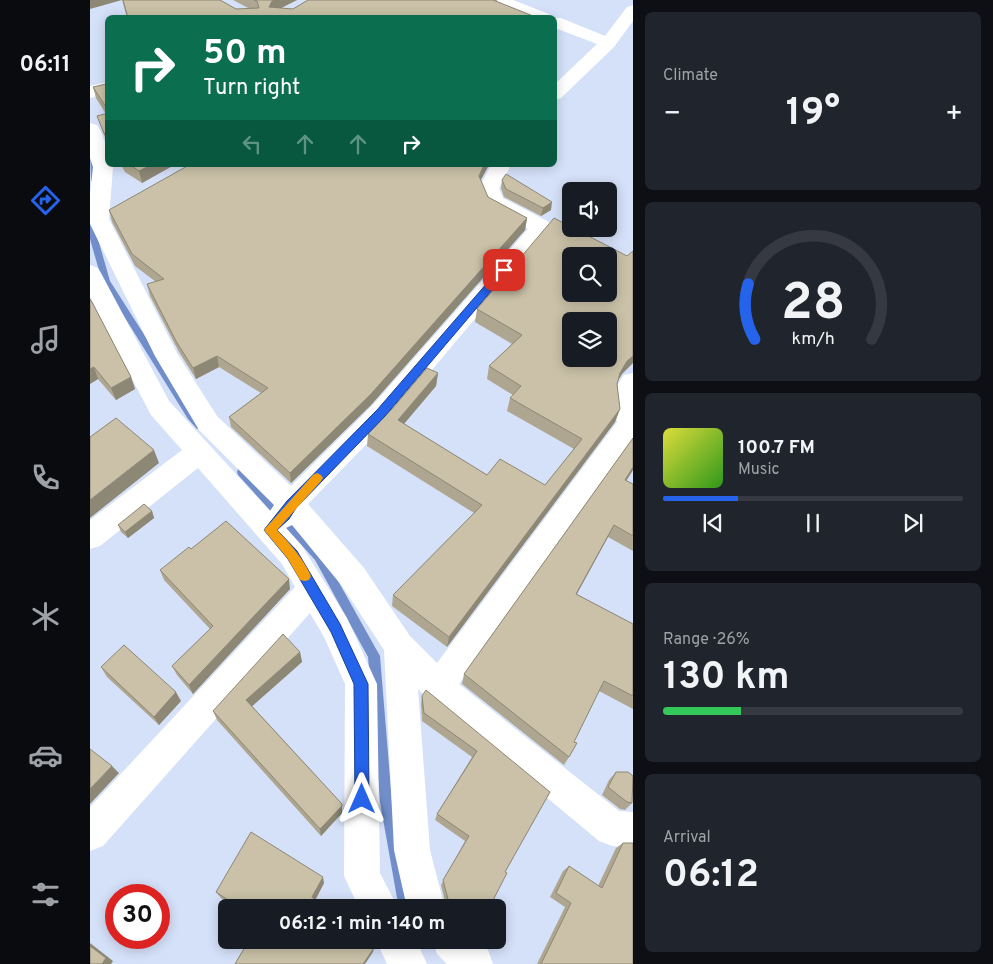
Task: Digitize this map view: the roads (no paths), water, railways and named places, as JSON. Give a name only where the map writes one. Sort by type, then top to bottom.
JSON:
[{"type":"street","points":[[499,0],[536,15]]},
{"type":"street","points":[[557,92],[608,43],[633,10]]},
{"type":"street","points":[[557,23],[608,43]]},
{"type":"street","points":[[90,92],[105,88]]},
{"type":"street","points":[[90,128],[103,168],[102,259],[134,290],[167,356],[208,423],[280,518],[292,555],[336,628],[361,684],[362,876],[374,899]]},
{"type":"street","points":[[280,518],[381,413],[541,227],[494,202],[489,188],[500,167]]},
{"type":"street","points":[[90,273],[100,306],[160,408],[199,452],[353,577],[399,646],[438,687],[612,828],[633,830]]},
{"type":"street","points":[[100,306],[134,290]]},
{"type":"street","points":[[438,687],[630,424],[625,405],[628,387],[633,382]]},
{"type":"street","points":[[90,537],[199,452]]},
{"type":"street","points":[[90,833],[312,589]]},
{"type":"street","points":[[399,646],[412,850],[424,899]]},
{"type":"street","points":[[400,949],[408,964]]},
{"type":"street","points":[[460,949],[474,964]]},
{"type":"waterway","points":[[90,153],[95,181]]},
{"type":"waterway","points":[[90,225],[106,281],[191,416],[200,426]]},
{"type":"waterway","points":[[242,472],[319,557],[374,656],[386,802],[405,899]]}]
